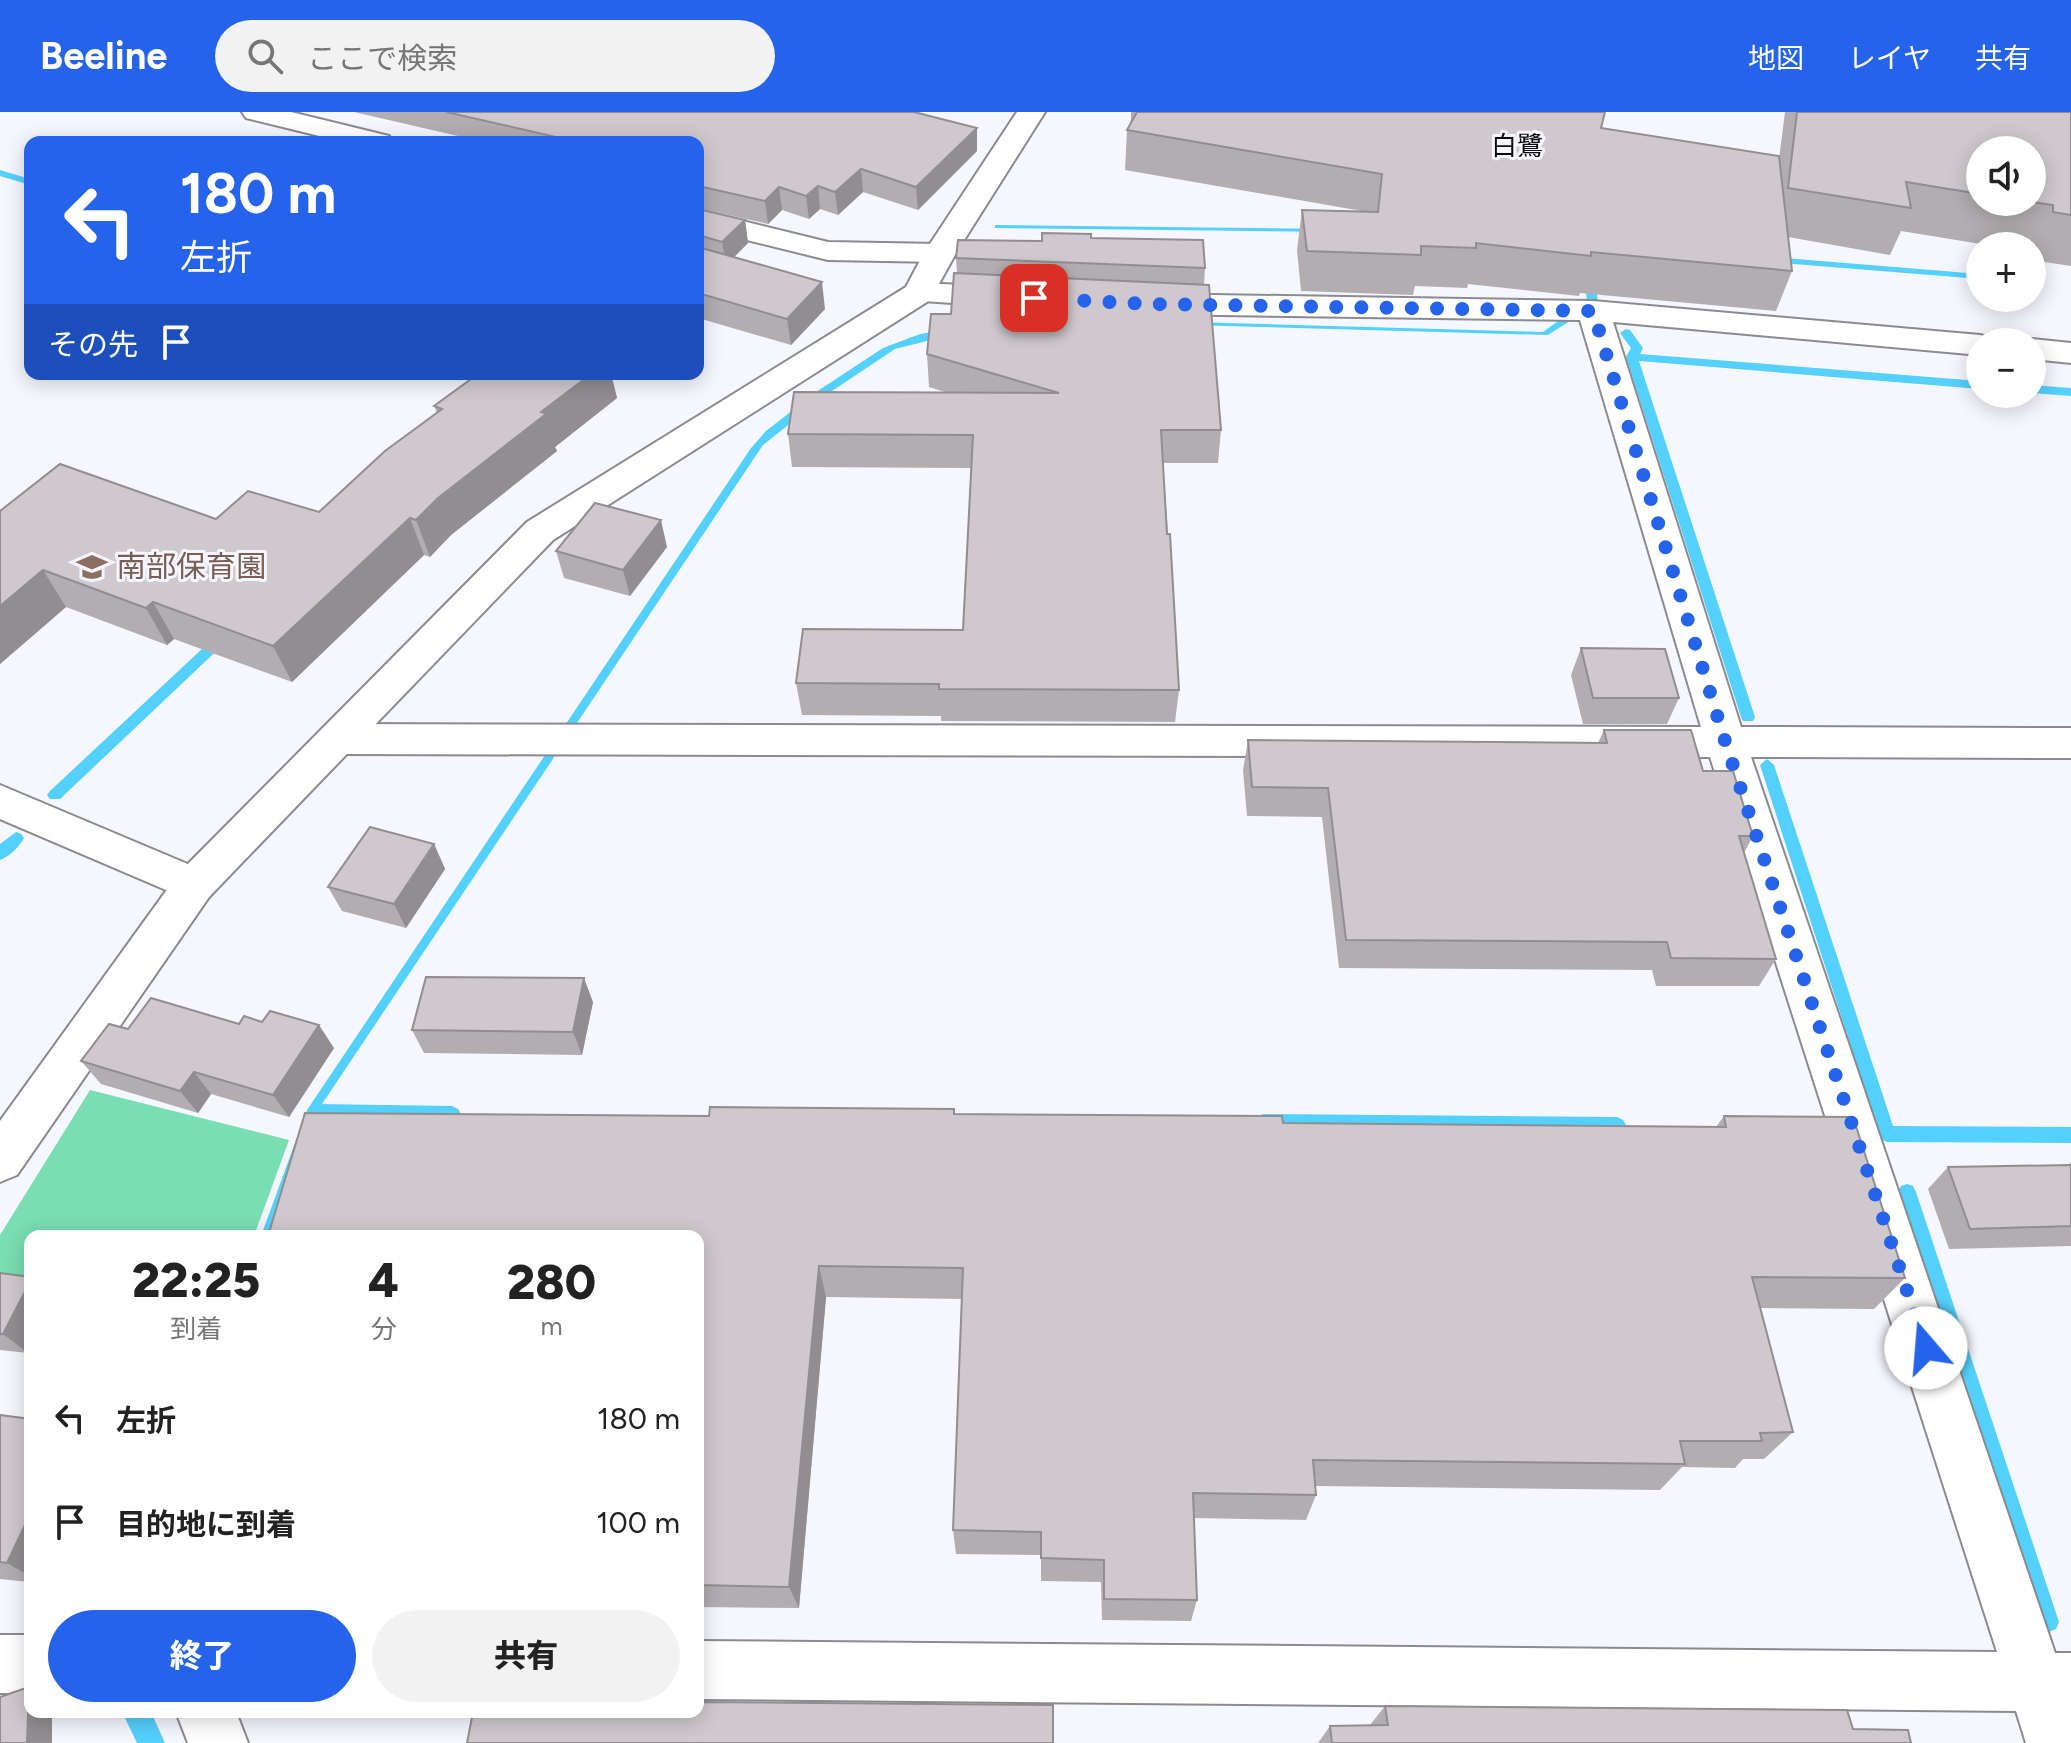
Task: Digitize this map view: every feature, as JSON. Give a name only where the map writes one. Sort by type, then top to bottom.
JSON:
[{"type":"street","points":[[256,112],[354,136]]},
{"type":"street","points":[[0,1160],[194,885],[540,531],[919,293],[940,253],[1031,112]]},
{"type":"street","points":[[704,220],[828,251],[940,253]]},
{"type":"street","points":[[919,293],[1042,299]]},
{"type":"street","points":[[1119,303],[1580,311],[1966,344]]},
{"type":"street","points":[[1580,311],[1725,741],[2053,1682],[2056,1743]]},
{"type":"street","points":[[2046,350],[2071,353]]},
{"type":"street","points":[[337,739],[2071,743]]},
{"type":"street","points":[[0,801],[194,885]]},
{"type":"street","points":[[0,1664],[24,1664]]},
{"type":"street","points":[[704,1670],[2053,1682]]},
{"type":"street","points":[[208,1718],[218,1743]]},
{"type":"green space","points":[[90,1090],[289,1140],[256,1230],[24,1230],[24,1280],[0,1277],[0,1235]]},
{"type":"water","points":[[995,225],[1496,231],[1586,242],[1966,273],[1966,278],[1592,248],[1598,303],[1548,335],[1011,320],[895,349],[826,395],[763,445],[322,1104],[277,1230],[263,1230],[307,1110],[751,448],[766,431],[816,392],[883,348],[920,334],[1014,317],[1543,332],[1587,300],[1581,247],[1497,234],[995,228]]},
{"type":"water","points":[[125,1718],[154,1718],[165,1743],[137,1743]]},
{"type":"building","points":[[446,112],[914,112],[977,128],[916,187],[861,169],[835,192],[818,186],[806,196],[779,187],[765,201],[704,187],[704,136],[552,136]]},
{"type":"building","points":[[1137,112],[1605,112],[1601,128],[1779,156],[1792,271],[1591,252],[1591,256],[1476,243],[1476,248],[1421,246],[1421,255],[1307,251],[1302,210],[1378,212],[1382,174],[1127,130]]},
{"type":"building","points":[[1797,112],[2071,112],[2071,215],[2053,212],[2053,205],[2046,204],[2046,136],[1966,136],[1966,192],[1906,182],[1911,208],[1788,188]]},
{"type":"building","points":[[704,210],[745,220],[722,242],[704,237]]},
{"type":"building","points":[[1042,233],[1091,234],[1091,238],[1203,240],[1205,268],[956,258],[958,240],[1042,241]]},
{"type":"building","points":[[704,249],[822,282],[787,319],[704,295]]},
{"type":"building","points":[[954,273],[1209,285],[1221,430],[1161,430],[1179,690],[939,689],[939,684],[796,683],[803,629],[963,630],[973,435],[788,434],[794,392],[1059,393],[927,354],[931,314],[951,314]]},
{"type":"building","points":[[470,380],[583,380],[541,412],[546,414],[438,498],[416,520],[410,518],[273,646],[153,602],[146,608],[43,570],[0,606],[0,511],[60,464],[216,519],[248,491],[319,512],[385,451],[442,409],[434,406]]},
{"type":"building","points":[[595,503],[661,520],[623,570],[556,551]]},
{"type":"building","points":[[1581,648],[1665,649],[1679,698],[1593,698]]},
{"type":"building","points":[[1604,730],[1691,730],[1703,771],[1733,771],[1753,836],[1739,836],[1776,959],[1671,958],[1667,942],[1346,940],[1328,788],[1252,787],[1248,740],[1607,743]]},
{"type":"building","points":[[370,827],[434,844],[394,904],[328,887]]},
{"type":"building","points":[[426,977],[584,978],[573,1032],[412,1030]]},
{"type":"building","points":[[151,998],[239,1024],[244,1016],[262,1022],[270,1011],[319,1025],[273,1095],[194,1072],[180,1091],[81,1061],[109,1024],[128,1029]]},
{"type":"building","points":[[710,1107],[954,1109],[954,1114],[1282,1116],[1283,1123],[1726,1127],[1724,1116],[1853,1117],[1905,1278],[1752,1277],[1793,1432],[1760,1433],[1762,1441],[1680,1441],[1685,1464],[1313,1460],[1316,1495],[1193,1493],[1197,1600],[1104,1599],[1104,1560],[1041,1558],[1041,1532],[953,1530],[963,1268],[819,1266],[789,1587],[704,1585],[704,1230],[270,1230],[305,1113],[709,1116]]},
{"type":"building","points":[[2071,1165],[2071,1226],[1970,1229],[1948,1167]]},
{"type":"building","points":[[0,1273],[24,1276],[24,1294],[3,1334],[0,1334]]},
{"type":"building","points":[[0,1415],[24,1418],[24,1527],[7,1563],[0,1562]]},
{"type":"building","points":[[24,1689],[27,1743],[0,1743],[0,1697]]},
{"type":"building","points":[[704,1702],[1053,1705],[1053,1743],[467,1743],[472,1718],[704,1718]]},
{"type":"building","points":[[1385,1706],[1847,1710],[1853,1729],[1908,1730],[1911,1743],[1332,1743],[1330,1726],[1388,1725]]},
{"type":"waterway","points":[[0,173],[24,180]]},
{"type":"waterway","points":[[1626,333],[1637,348],[1632,357]]},
{"type":"waterway","points":[[1632,357],[1966,384]]},
{"type":"waterway","points":[[1632,357],[1748,717]]},
{"type":"waterway","points":[[2046,390],[2071,392]]},
{"type":"waterway","points":[[55,795],[223,637]]},
{"type":"waterway","points":[[1767,765],[1887,1134],[2071,1135]]},
{"type":"waterway","points":[[0,854],[16,838]]},
{"type":"waterway","points":[[318,1112],[452,1114]]},
{"type":"waterway","points":[[1263,1122],[1617,1125]]},
{"type":"waterway","points":[[1907,1192],[2049,1622]]},
{"type":"place","name":"南部保育園","points":[[92,567]]},
{"type":"district","name":"白鷺","points":[[1517,146]]},
{"type":"route","points":[[1034,298],[1149,304],[1593,311],[1725,741],[1926,1348]]}]
